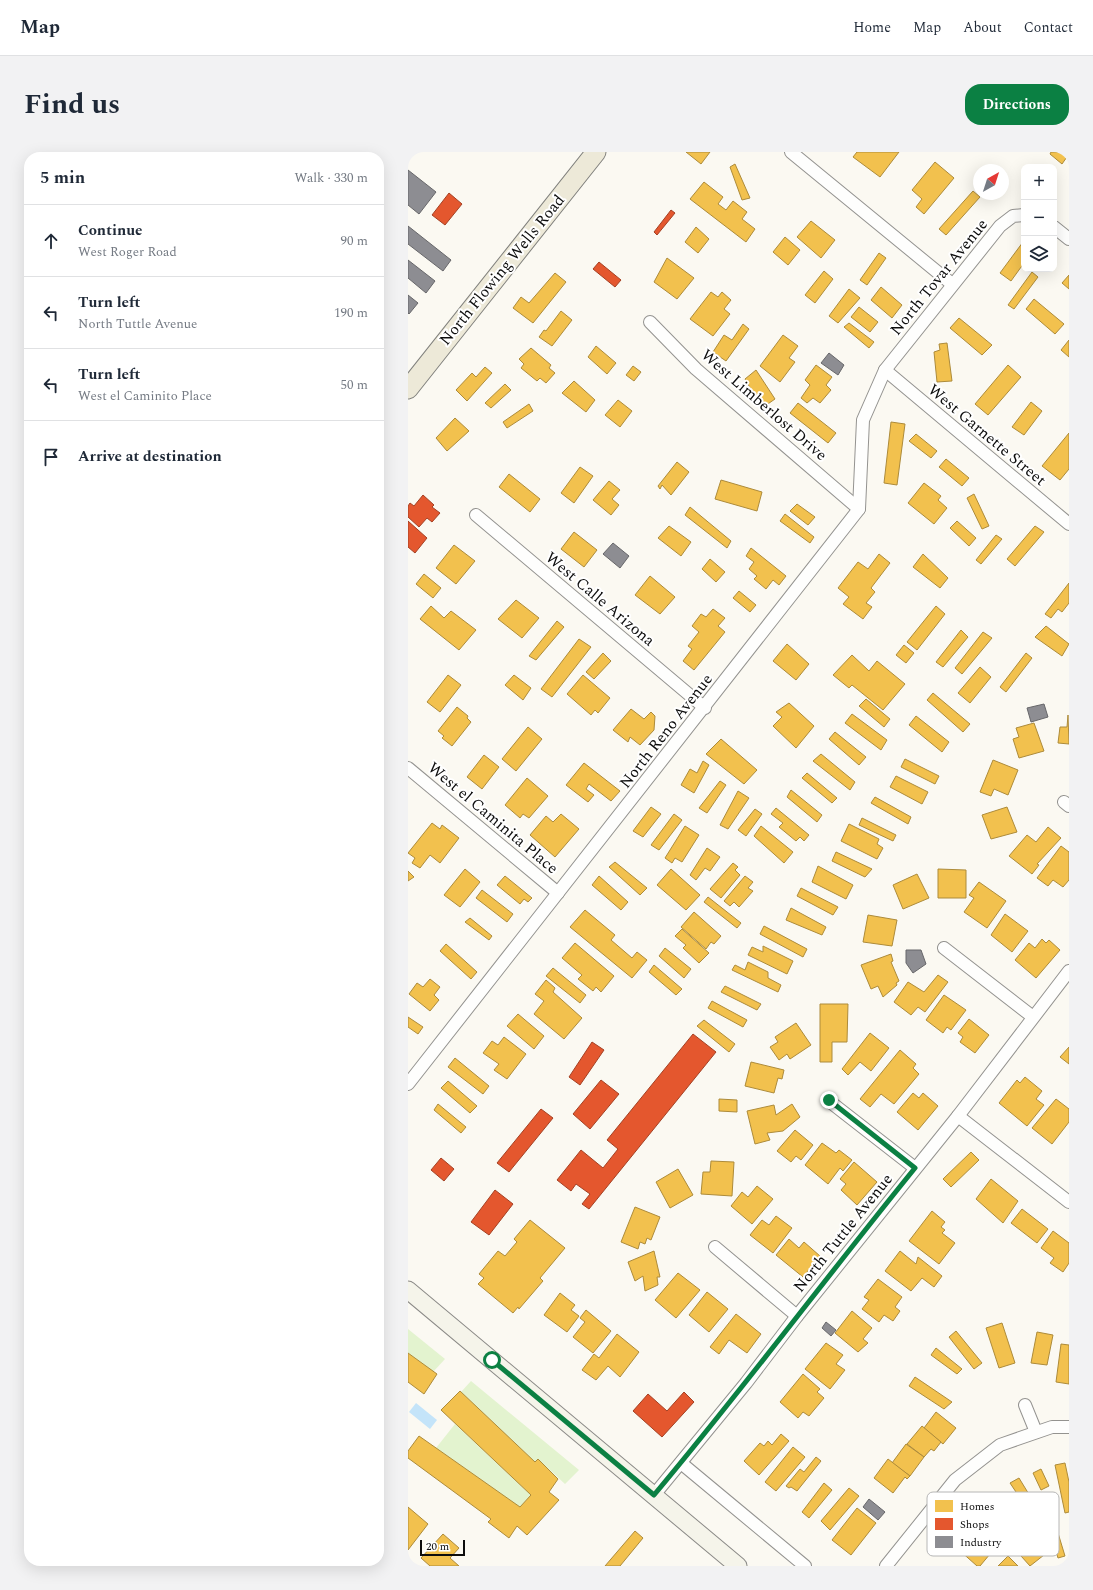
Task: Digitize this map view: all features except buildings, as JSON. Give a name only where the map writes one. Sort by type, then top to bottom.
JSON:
[{"type":"main road","name":"North Flowing Wells Road","points":[[408,389],[596,152]]},
{"type":"street","points":[[791,152],[952,284]]},
{"type":"street","name":"North Tovar Avenue","points":[[885,370],[952,284],[1004,222],[1013,216],[1021,215]]},
{"type":"street","points":[[1057,229],[1069,239]]},
{"type":"street","name":"West Limberlost Drive","points":[[650,322],[696,369],[859,509]]},
{"type":"street","points":[[859,509],[863,420],[885,370]]},
{"type":"street","name":"West Garnette Street","points":[[885,370],[1069,524]]},
{"type":"street","name":"North Reno Avenue","points":[[408,1084],[705,708],[859,509]]},
{"type":"street","name":"West Calle Arizona","points":[[476,515],[705,708]]},
{"type":"street","name":"West el Caminita Place","points":[[408,768],[558,893]]},
{"type":"street","points":[[944,948],[1033,1017]]},
{"type":"street","name":"North Tuttle Avenue","points":[[654,1495],[746,1383],[797,1316],[958,1116],[1069,971]]},
{"type":"street","points":[[829,1100],[915,1168]]},
{"type":"street","points":[[958,1116],[1069,1202]]},
{"type":"street","points":[[715,1247],[797,1316]]},
{"type":"street","points":[[408,1290],[738,1566]]},
{"type":"street","points":[[1025,1405],[1036,1432]]},
{"type":"street","points":[[945,1492],[955,1480],[1000,1445],[1052,1427],[1069,1427]]},
{"type":"street","points":[[681,1463],[804,1566]]},
{"type":"street","points":[[886,1566],[927,1515]]},
{"type":"green space","points":[[408,1329],[445,1359],[433,1372],[408,1353]]},
{"type":"green space","points":[[471,1381],[579,1470],[565,1484],[538,1459],[535,1462],[461,1392]]},
{"type":"green space","points":[[455,1424],[531,1495],[520,1507],[436,1448]]},
{"type":"water","points":[[416,1403],[437,1420],[430,1429],[409,1412]]},
{"type":"route","points":[[492,1360],[654,1495],[746,1383],[797,1316],[915,1168],[829,1100]]}]
